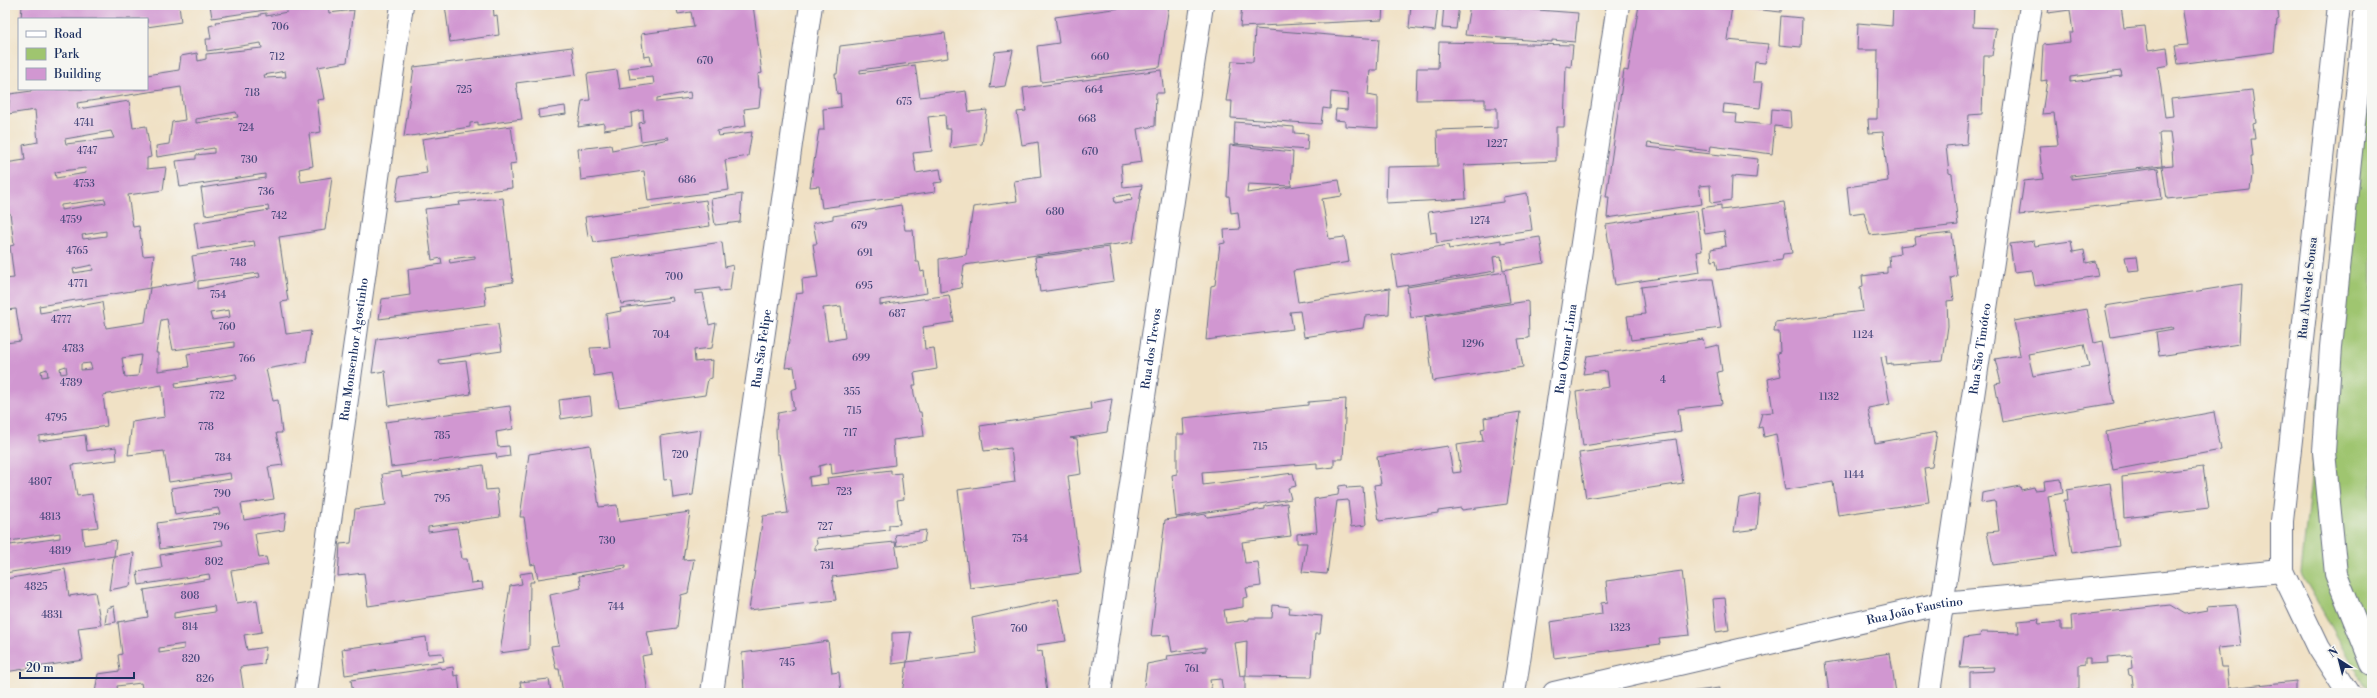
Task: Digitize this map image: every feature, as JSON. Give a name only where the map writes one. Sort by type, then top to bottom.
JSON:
[{"type":"street","name":"Rua Monsenhor Agostinho","points":[[306,693],[402,5]]},
{"type":"street","name":"Rua São Felipe","points":[[712,693],[811,5]]},
{"type":"street","name":"Rua dos Trevos","points":[[1100,693],[1202,5]]},
{"type":"street","name":"Rua Osmar Lima","points":[[1514,693],[1618,5]]},
{"type":"street","name":"Rua São Timóteo","points":[[1929,693],[2031,5]]},
{"type":"street","name":"Rua Alves de Sousa","points":[[2282,571],[2283,513],[2339,5]]},
{"type":"street","points":[[2366,5],[2331,347],[2324,452],[2336,574],[2372,664]]},
{"type":"street","name":"Rua João Faustino","points":[[1554,693],[1942,603],[2282,571]]},
{"type":"street","points":[[2282,571],[2320,648],[2348,693]]},
{"type":"green space","points":[[2372,5],[2372,693],[2369,693],[2301,573],[2319,402]]},
{"type":"building","points":[[22,5],[179,5],[181,22],[148,27],[148,18],[21,18]]},
{"type":"building","points":[[210,5],[328,5],[329,13],[354,10],[347,62],[318,67],[324,99],[317,100],[321,132],[309,134],[313,166],[299,169],[301,182],[332,177],[325,230],[279,237],[288,301],[281,302],[286,334],[311,331],[306,362],[266,369],[273,401],[278,400],[282,433],[276,433],[283,465],[268,467],[274,499],[241,504],[244,520],[286,513],[284,530],[255,534],[259,558],[266,557],[268,565],[231,571],[237,603],[257,600],[262,632],[244,635],[247,650],[266,647],[264,664],[240,667],[244,693],[143,693],[141,683],[117,686],[118,693],[95,693],[98,674],[120,671],[118,655],[122,654],[118,622],[148,617],[144,590],[210,579],[209,574],[139,585],[137,572],[162,568],[160,555],[223,545],[222,540],[160,549],[157,523],[220,514],[218,508],[175,515],[171,488],[231,479],[230,473],[169,482],[164,451],[128,455],[132,422],[165,417],[162,385],[103,395],[107,426],[39,436],[39,441],[85,435],[87,451],[116,447],[117,460],[72,465],[77,496],[92,494],[98,527],[82,529],[84,545],[116,540],[114,556],[5,573],[5,343],[21,341],[16,309],[5,310],[5,279],[14,278],[10,246],[14,245],[10,213],[8,213],[5,195],[5,163],[25,160],[23,145],[38,142],[35,110],[8,114],[10,94],[31,90],[148,90],[148,75],[179,70],[181,56],[197,53],[198,61],[206,59],[206,54],[262,48],[261,43],[207,51],[206,39],[211,39],[209,26],[217,24],[216,22],[260,16],[260,14],[266,13],[266,16],[287,12],[286,7],[212,18]],"holes":[[[285,71],[286,77],[265,78],[264,75]],[[181,87],[185,120],[172,122],[169,144],[156,146],[157,157],[214,148],[214,153],[196,155],[196,159],[176,161],[180,187],[265,174],[265,178],[201,188],[205,215],[268,206],[269,210],[194,223],[198,249],[254,241],[255,246],[192,256],[196,281],[150,288],[154,255],[143,256],[139,226],[133,227],[128,195],[163,190],[166,167],[147,169],[147,158],[151,157],[146,126],[133,128],[129,101],[78,109],[77,103]],[[236,112],[238,117],[196,123],[196,119]],[[111,131],[114,138],[66,144],[65,139]],[[85,168],[86,173],[56,178],[55,172]],[[105,199],[106,203],[61,210],[61,205]],[[106,231],[106,236],[83,239],[82,235]],[[92,265],[93,270],[74,273],[73,269]],[[259,273],[260,277],[198,289],[198,281]],[[150,288],[145,322],[106,328],[102,302],[40,313],[39,306]],[[229,310],[230,317],[212,320],[210,313]],[[167,319],[173,350],[234,342],[234,347],[187,354],[189,367],[158,371],[158,353],[156,353],[161,320]],[[141,355],[138,376],[125,377],[122,358]],[[90,363],[92,369],[81,370],[81,364]],[[66,366],[67,373],[61,374],[60,368]],[[47,369],[48,376],[42,377],[41,371]],[[236,374],[237,379],[176,388],[175,383]],[[60,533],[60,538],[10,545],[10,541]],[[214,606],[215,612],[174,618],[174,613]],[[184,644],[184,649],[159,653],[159,648]]]},
{"type":"building","points":[[445,5],[493,5],[494,16],[497,15],[499,35],[450,42]]},
{"type":"building","points":[[646,5],[663,5],[663,6],[646,8]]},
{"type":"building","points":[[676,5],[753,5],[762,73],[758,74],[759,88],[761,88],[759,107],[744,109],[746,126],[717,131],[718,136],[752,132],[748,156],[725,160],[729,190],[648,201],[644,171],[581,180],[578,149],[611,145],[612,150],[669,139],[668,137],[641,141],[639,123],[644,122],[643,110],[631,113],[632,126],[604,130],[604,123],[578,127],[582,101],[590,100],[587,74],[617,70],[620,89],[654,84],[653,77],[630,79],[628,68],[652,65],[650,56],[644,57],[641,34],[694,27],[691,12],[678,14]],"holes":[[[690,92],[691,98],[657,102],[657,98]]]},
{"type":"building","points":[[1142,5],[1169,5],[1160,67],[1041,82],[1037,46],[1059,43],[1055,17]]},
{"type":"building","points":[[1242,5],[1383,5],[1382,20],[1240,27]]},
{"type":"building","points":[[1411,5],[1438,5],[1435,31],[1409,28]]},
{"type":"building","points":[[1444,5],[1459,5],[1456,29],[1442,28]]},
{"type":"building","points":[[1470,5],[1578,13],[1575,42],[1552,40],[1552,42],[1465,35]]},
{"type":"building","points":[[1639,5],[1781,5],[1781,12],[1732,7],[1727,40],[1768,44],[1765,63],[1755,62],[1753,82],[1763,82],[1760,108],[1724,104],[1723,113],[1737,114],[1736,122],[1771,125],[1772,109],[1790,111],[1790,128],[1775,126],[1772,154],[1711,146],[1710,151],[1648,143],[1647,147],[1758,159],[1756,178],[1732,176],[1731,200],[1711,203],[1710,185],[1699,186],[1702,204],[1607,218],[1609,197],[1606,197],[1624,70],[1628,71]]},
{"type":"building","points":[[1893,5],[1974,5],[1973,27],[1996,28],[1992,56],[1984,56],[1982,114],[1969,115],[1967,144],[1946,146],[1949,173],[1952,174],[1958,225],[1870,235],[1864,212],[1850,214],[1847,187],[1888,181],[1883,132],[1869,133],[1868,119],[1877,119],[1878,50],[1857,50],[1858,23],[1892,26]]},
{"type":"building","points":[[2050,5],[2121,5],[2124,28],[2145,26],[2148,50],[2167,47],[2169,65],[2158,67],[2165,117],[2173,116],[2171,99],[2252,90],[2256,123],[2253,124],[2255,139],[2251,139],[2253,156],[2251,156],[2252,175],[2250,190],[2167,199],[2162,166],[2071,176],[2071,179],[2158,168],[2162,199],[2019,215],[2024,181],[2043,179],[2039,146],[2058,145],[2054,113],[2042,114],[2047,80],[2041,81],[2043,45],[2070,42],[2069,33],[2073,33],[2070,10],[2048,13]],"holes":[[[2121,71],[2122,76],[2070,82],[2070,77]],[[2170,133],[2173,165],[2162,166],[2159,134]]]},
{"type":"building","points":[[2182,5],[2277,5],[2279,19],[2277,20],[2274,52],[2178,64],[2175,46],[2188,45]]},
{"type":"building","points":[[1781,16],[1802,18],[1801,47],[1779,45]]},
{"type":"building","points":[[1255,29],[1379,39],[1377,70],[1370,70],[1368,95],[1378,97],[1378,128],[1345,126],[1345,121],[1335,120],[1336,109],[1347,110],[1348,94],[1331,92],[1330,109],[1323,108],[1321,124],[1231,118],[1232,101],[1226,101],[1232,61],[1253,62]]},
{"type":"building","points":[[945,33],[948,58],[860,70],[860,73],[915,65],[920,97],[966,91],[969,112],[987,110],[982,144],[950,148],[951,129],[946,129],[945,115],[928,117],[932,151],[913,153],[916,173],[940,169],[942,182],[934,183],[935,192],[822,208],[819,186],[810,187],[819,130],[824,130],[823,109],[841,107],[840,93],[837,94],[835,74],[837,74],[840,46]]},
{"type":"building","points":[[1439,42],[1573,45],[1571,67],[1566,66],[1564,127],[1556,127],[1556,161],[1464,165],[1466,199],[1386,203],[1387,167],[1438,166],[1437,130],[1497,128],[1497,108],[1485,108],[1485,99],[1416,100],[1417,68],[1438,68]]},
{"type":"building","points":[[572,47],[576,75],[516,83],[522,119],[478,125],[478,122],[470,123],[470,127],[404,137],[414,67]]},
{"type":"building","points":[[1013,50],[1005,86],[990,88],[995,52]]},
{"type":"building","points":[[1161,70],[1164,93],[1156,93],[1155,126],[1137,129],[1142,162],[1121,165],[1123,187],[1142,185],[1133,242],[964,265],[961,288],[940,292],[939,259],[966,255],[973,207],[1017,201],[1014,181],[1041,177],[1038,142],[1022,145],[1017,112],[1026,111],[1023,88]],"holes":[[[1131,194],[1132,200],[1115,203],[1114,197]]]},
{"type":"building","points":[[565,106],[566,114],[539,118],[538,110]]},
{"type":"building","points":[[1235,122],[1294,127],[1294,133],[1308,134],[1307,150],[1234,144]]},
{"type":"building","points":[[511,126],[516,163],[510,164],[512,188],[395,202],[399,177],[427,173],[422,139]]},
{"type":"building","points":[[1230,145],[1293,152],[1291,186],[1248,184],[1247,193],[1339,180],[1342,196],[1322,199],[1329,239],[1345,237],[1349,262],[1293,271],[1298,302],[1390,288],[1389,314],[1365,316],[1363,328],[1304,337],[1300,311],[1290,312],[1293,329],[1206,340],[1211,286],[1215,285],[1220,244],[1225,243],[1224,230],[1240,229],[1238,212],[1231,213],[1229,196],[1227,196]]},
{"type":"building","points":[[1527,193],[1532,230],[1437,243],[1436,232],[1431,233],[1428,212],[1503,202],[1503,197]]},
{"type":"building","points":[[742,194],[740,222],[715,225],[711,199]]},
{"type":"building","points":[[503,198],[513,282],[484,286],[486,305],[379,319],[382,299],[410,295],[408,269],[442,264],[441,258],[432,260],[425,209],[460,205],[459,202]],"holes":[[[475,256],[475,259],[450,263],[449,259]]]},
{"type":"building","points":[[706,200],[710,226],[594,242],[592,235],[588,236],[585,217]]},
{"type":"building","points":[[1784,202],[1792,253],[1783,254],[1782,260],[1718,270],[1716,260],[1712,261],[1711,249],[1726,246],[1724,231],[1705,234],[1701,208],[1721,205],[1721,210]]},
{"type":"building","points":[[901,205],[905,230],[913,230],[916,262],[919,262],[921,272],[924,271],[927,293],[880,300],[880,305],[949,295],[954,322],[923,327],[925,349],[934,348],[937,369],[914,373],[916,385],[913,385],[914,394],[919,412],[921,412],[924,436],[893,440],[895,465],[832,474],[831,463],[819,466],[820,475],[809,477],[810,486],[828,484],[827,478],[891,470],[891,474],[901,473],[904,499],[897,500],[900,524],[889,525],[889,530],[816,538],[817,544],[815,545],[815,550],[895,542],[899,568],[832,577],[836,600],[749,610],[763,516],[788,513],[779,454],[777,454],[776,429],[778,413],[794,410],[791,390],[797,388],[794,367],[785,368],[796,294],[803,293],[802,279],[818,277],[813,244],[817,244],[813,223],[833,219],[833,216]],"holes":[[[841,306],[845,338],[828,341],[823,308]]]},
{"type":"building","points":[[1697,211],[1702,251],[1697,252],[1700,272],[1615,285],[1606,225]]},
{"type":"building","points":[[1952,233],[1957,276],[1951,278],[1954,300],[1947,301],[1948,326],[1943,361],[1892,365],[1892,363],[1887,364],[1886,356],[1881,357],[1890,404],[1868,408],[1875,443],[1937,432],[1932,467],[1924,468],[1929,502],[1838,515],[1833,482],[1785,490],[1776,434],[1764,437],[1762,427],[1758,428],[1762,413],[1773,412],[1768,379],[1781,376],[1777,353],[1780,352],[1779,332],[1774,332],[1775,322],[1863,311],[1860,287],[1863,286],[1862,276],[1887,273],[1887,267],[1890,267],[1889,256],[1900,254],[1899,246],[1916,244],[1915,237]]},
{"type":"building","points":[[1540,237],[1544,263],[1503,270],[1501,256],[1493,257],[1495,271],[1397,287],[1392,255],[1448,245],[1449,249],[1501,240],[1501,243]]},
{"type":"building","points":[[2034,241],[2035,246],[2071,241],[2073,252],[2084,250],[2086,263],[2095,261],[2098,276],[2035,286],[2032,270],[2014,272],[2010,244]]},
{"type":"building","points":[[722,242],[725,267],[733,265],[730,290],[719,291],[719,288],[695,291],[695,294],[703,293],[709,325],[716,323],[712,348],[694,350],[695,362],[713,360],[712,378],[708,379],[705,395],[619,407],[613,373],[594,376],[590,348],[610,347],[606,314],[621,311],[620,308],[673,301],[672,297],[621,304],[612,258]]},
{"type":"building","points":[[1109,247],[1114,281],[1040,292],[1035,257]]},
{"type":"building","points":[[2137,256],[2139,270],[2128,271],[2125,257]]},
{"type":"building","points":[[1505,272],[1510,302],[1411,318],[1407,287]]},
{"type":"building","points":[[1713,279],[1721,328],[1631,340],[1627,316],[1645,314],[1641,287]]},
{"type":"building","points":[[2242,284],[2239,344],[2159,356],[2156,332],[2173,329],[2172,327],[2111,337],[2105,306]]},
{"type":"building","points":[[1528,301],[1529,338],[1518,339],[1523,367],[1433,381],[1425,317]]},
{"type":"building","points":[[2087,309],[2094,343],[2103,341],[2114,403],[2002,422],[1995,384],[2001,383],[1995,359],[2020,355],[2014,321]],"holes":[[[2084,344],[2089,366],[2033,376],[2028,354]]]},
{"type":"building","points":[[498,324],[502,351],[438,360],[439,364],[466,361],[471,394],[389,406],[385,371],[372,373],[377,339]]},
{"type":"building","points":[[1703,339],[1705,348],[1718,345],[1722,371],[1717,372],[1722,404],[1678,409],[1681,431],[1583,446],[1576,392],[1609,387],[1607,371],[1583,374],[1587,356]]},
{"type":"building","points":[[590,396],[592,414],[561,419],[559,400]]},
{"type":"building","points":[[1112,399],[1107,432],[1070,438],[1077,439],[1081,474],[1068,476],[1081,573],[970,588],[958,490],[1015,482],[1011,448],[984,451],[980,426],[1091,409],[1090,403]]},
{"type":"building","points":[[1346,399],[1343,459],[1334,459],[1334,467],[1317,469],[1317,463],[1202,472],[1203,485],[1293,473],[1296,486],[1288,488],[1291,499],[1176,517],[1172,475],[1177,474],[1177,434],[1184,434],[1183,418],[1308,405],[1308,402]]},
{"type":"building","points":[[510,406],[513,429],[496,432],[498,447],[509,446],[510,456],[497,458],[496,453],[391,467],[385,422]]},
{"type":"building","points":[[1520,412],[1507,504],[1462,510],[1461,508],[1438,511],[1438,513],[1379,521],[1374,485],[1381,484],[1377,457],[1448,446],[1453,473],[1461,472],[1457,445],[1483,441],[1481,429],[1485,428],[1484,418]]},
{"type":"building","points":[[2214,412],[2221,450],[2113,470],[2106,432]]},
{"type":"building","points":[[701,430],[693,495],[673,498],[671,479],[664,480],[660,436]]},
{"type":"building","points":[[1676,439],[1683,483],[1586,498],[1579,453]]},
{"type":"building","points":[[590,445],[599,507],[617,505],[619,522],[690,512],[683,560],[694,559],[688,593],[681,595],[677,628],[647,632],[652,654],[642,656],[648,693],[563,693],[559,669],[556,669],[551,646],[559,645],[550,595],[581,588],[579,576],[626,568],[626,565],[538,579],[535,564],[531,565],[524,517],[520,517],[529,454]]},
{"type":"building","points":[[483,465],[486,490],[497,489],[500,517],[428,527],[428,532],[457,528],[462,559],[467,559],[471,583],[482,582],[483,589],[368,606],[364,573],[338,576],[340,544],[351,543],[355,509],[386,505],[382,474],[401,471],[402,477]]},
{"type":"building","points":[[2203,467],[2209,508],[2124,518],[2122,477]]},
{"type":"building","points":[[2061,479],[2063,493],[2048,496],[2057,556],[1993,565],[1987,532],[1999,531],[1995,501],[1981,503],[1982,493],[2020,486],[2021,490],[2034,487],[2035,490],[2045,489],[2044,481]]},
{"type":"building","points":[[2110,483],[2119,546],[2072,553],[2064,500],[2068,500],[2067,490]]},
{"type":"building","points":[[1346,485],[1347,488],[1363,487],[1366,525],[1351,527],[1348,500],[1337,501],[1327,574],[1302,572],[1307,543],[1297,543],[1297,534],[1317,532],[1314,499],[1338,495],[1339,486]]},
{"type":"building","points":[[1760,494],[1757,529],[1734,532],[1739,498]]},
{"type":"building","points":[[1287,503],[1291,536],[1242,542],[1245,563],[1258,562],[1261,586],[1246,588],[1248,597],[1243,598],[1243,607],[1224,610],[1226,623],[1249,620],[1249,618],[1272,618],[1273,605],[1290,607],[1289,613],[1322,616],[1320,634],[1315,634],[1312,677],[1245,676],[1245,693],[1217,693],[1223,691],[1221,679],[1210,680],[1212,693],[1143,693],[1147,664],[1168,660],[1167,656],[1206,651],[1206,647],[1172,652],[1169,635],[1151,636],[1165,520],[1206,514],[1207,517],[1265,509],[1265,506]],"holes":[[[1247,641],[1246,675],[1240,676],[1235,643]]]},
{"type":"building","points":[[926,530],[924,542],[897,546],[895,535]]},
{"type":"building","points":[[134,553],[130,586],[109,590],[114,556]]},
{"type":"building","points":[[65,569],[69,596],[95,592],[101,625],[78,628],[83,660],[5,672],[5,579]]},
{"type":"building","points":[[1682,571],[1690,635],[1659,638],[1660,644],[1554,658],[1550,622],[1602,614],[1601,603],[1608,602],[1606,581]]},
{"type":"building","points":[[532,572],[534,582],[530,582],[529,649],[500,653],[510,586],[522,584],[520,574]]},
{"type":"building","points":[[1725,598],[1729,630],[1716,632],[1713,599]]},
{"type":"building","points":[[1058,599],[1066,641],[1037,645],[1037,652],[1042,651],[1047,693],[902,693],[907,662],[977,653],[972,618]]},
{"type":"building","points":[[2170,605],[2185,614],[2207,610],[2206,607],[2236,605],[2241,646],[2218,648],[2221,667],[2227,667],[2229,688],[2296,681],[2296,693],[2134,693],[2132,676],[2129,675],[2128,669],[2132,668],[2131,655],[2107,657],[2108,663],[2090,664],[2090,658],[2085,658],[2085,664],[2079,665],[2079,688],[2076,689],[2076,693],[1970,693],[1970,672],[1994,671],[1995,667],[1960,668],[1964,638],[1980,636],[1981,632],[2019,633],[2018,621],[2039,619],[2038,624],[2061,622],[2061,630],[2072,630],[2071,616]]},
{"type":"building","points":[[114,606],[116,622],[105,624],[107,608]]},
{"type":"building","points":[[911,632],[907,662],[892,664],[892,633]]},
{"type":"building","points":[[426,637],[428,654],[442,653],[444,661],[345,675],[342,649]]},
{"type":"building","points":[[828,641],[832,673],[839,672],[841,693],[744,693],[742,653]]},
{"type":"building","points":[[1890,653],[1896,693],[1829,693],[1825,663]]},
{"type":"building","points":[[440,667],[441,669],[453,667],[454,676],[458,675],[460,693],[353,693],[351,680]]},
{"type":"building","points":[[549,679],[551,693],[522,693],[520,682]]},
{"type":"building","points":[[1719,688],[1718,693],[1689,693],[1689,692]]}]
